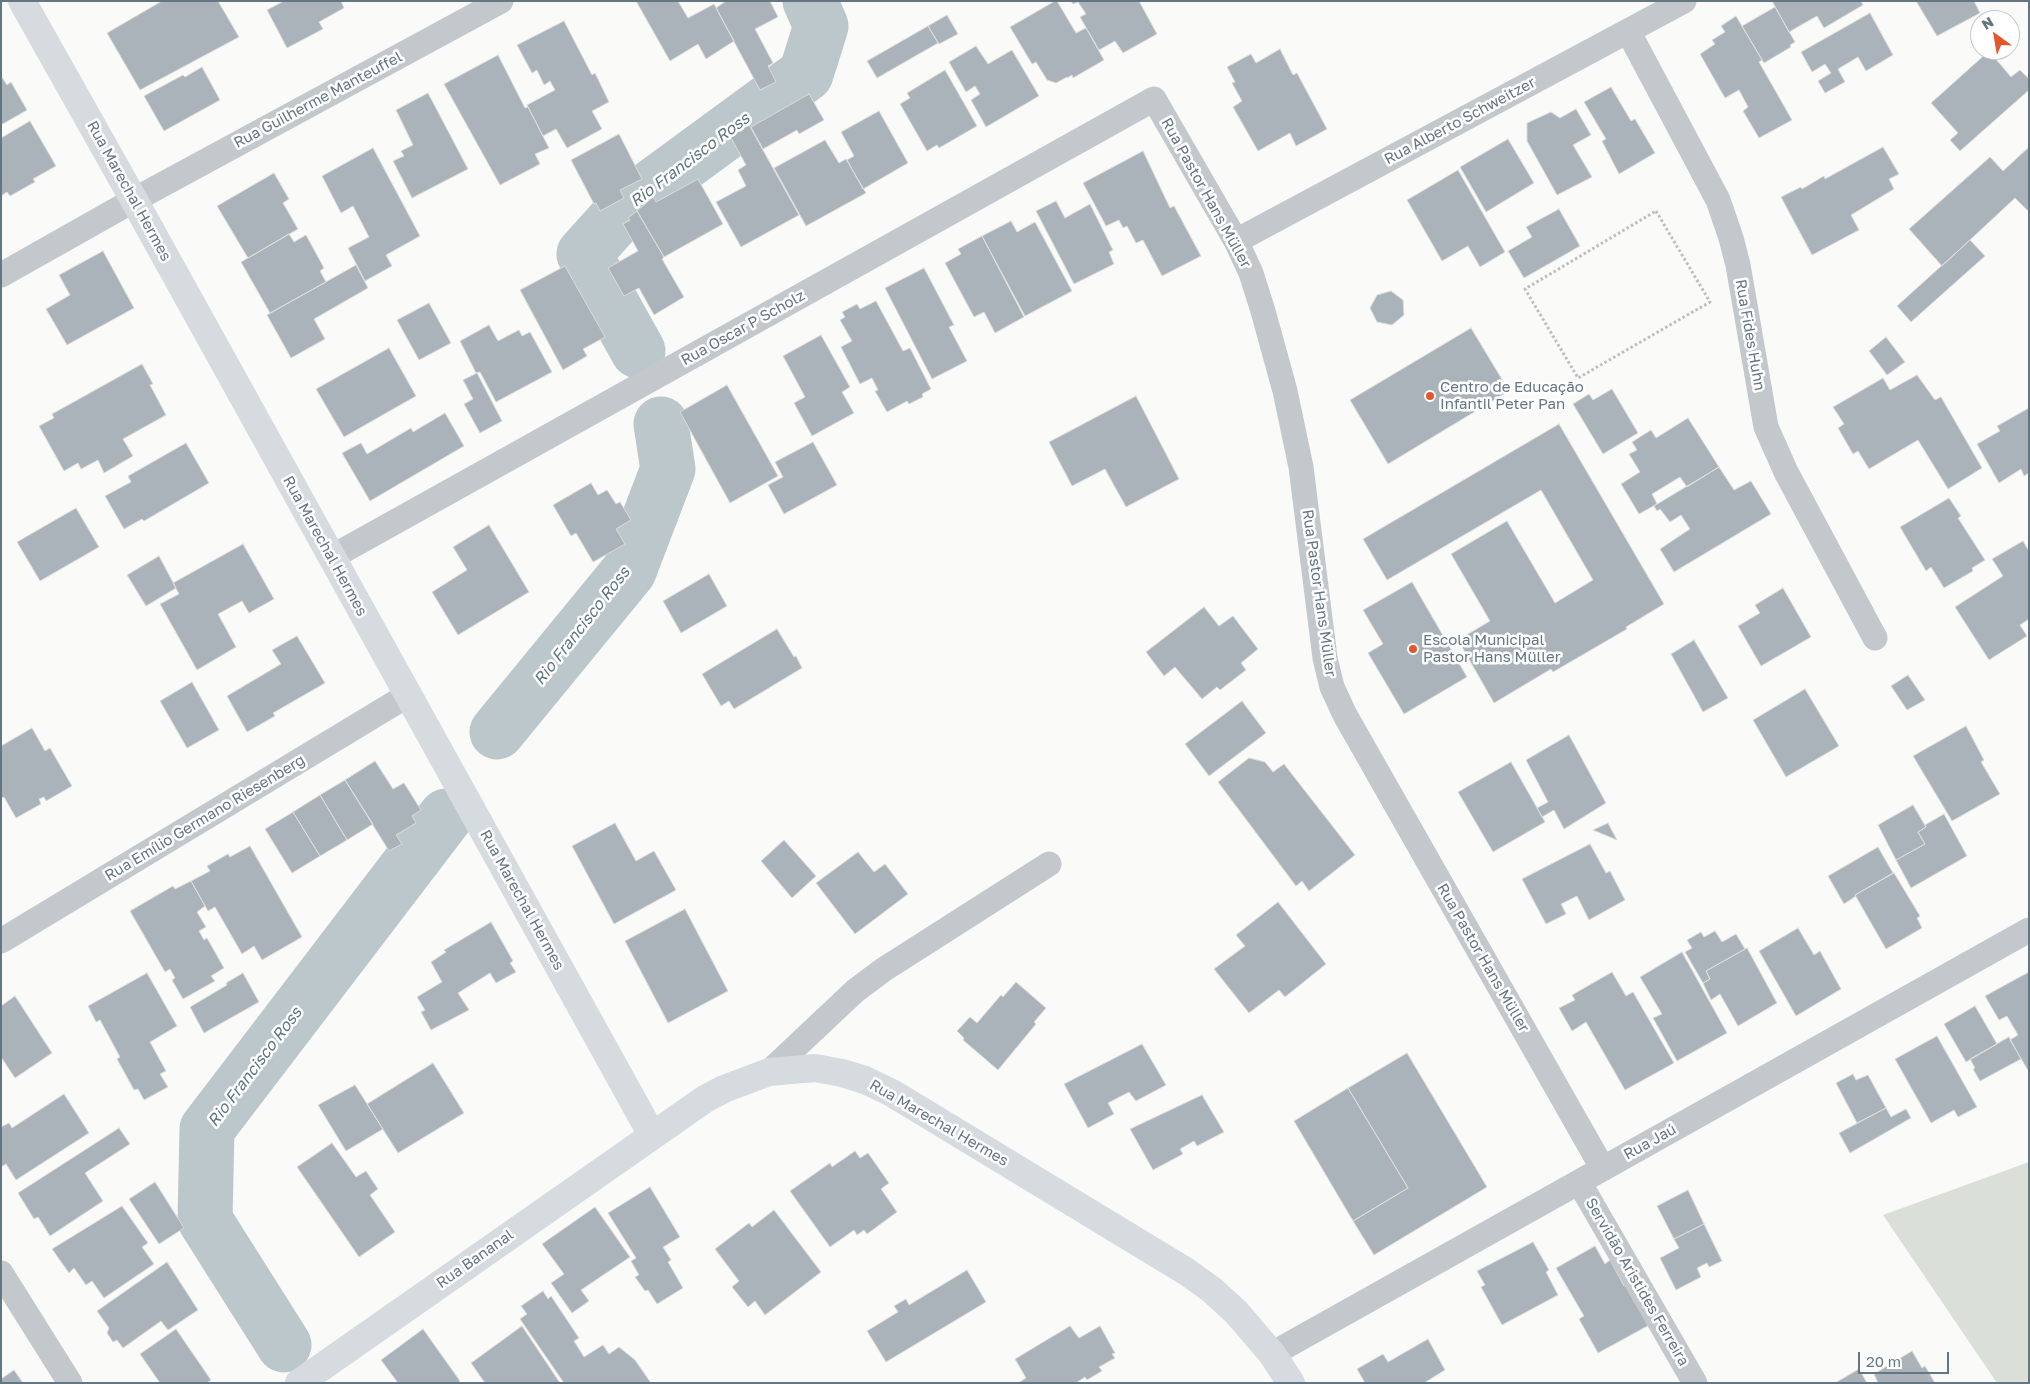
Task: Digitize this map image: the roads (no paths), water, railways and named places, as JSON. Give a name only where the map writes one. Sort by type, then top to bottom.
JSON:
[{"type":"street","name":"Rua Marechal Hermes","points":[[22,1],[652,1135],[724,1088],[769,1072],[815,1068],[865,1080],[892,1093],[1187,1272],[1212,1290],[1236,1312],[1272,1354],[1291,1383]]},
{"type":"street","name":"Rua Guilherme Manteuffel","points":[[1,275],[134,200],[501,1]]},
{"type":"street","name":"Rua Alberto Schweitzer","points":[[1236,241],[1684,1]]},
{"type":"street","name":"Rua Fides Huhn","points":[[1628,31],[1718,200],[1738,265],[1766,428],[1786,472],[1875,638]]},
{"type":"street","name":"Rua Pastor Hans Müller","points":[[1154,99],[1236,241],[1251,274],[1263,311],[1301,467],[1325,658],[1332,687],[1345,715],[1603,1169]]},
{"type":"street","name":"Rua Oscar P Scholz","points":[[332,557],[1154,99]]},
{"type":"street","name":"Rua Emílio Germano Riesenberg","points":[[1,941],[408,695]]},
{"type":"street","points":[[769,1072],[855,991],[883,970],[1049,864]]},
{"type":"street","name":"Rua Jaú","points":[[1272,1354],[2029,930]]},
{"type":"street","name":"Rua Bananal","points":[[298,1383],[652,1135]]},
{"type":"street","name":"Servidão Aristides Ferreira","points":[[1579,1182],[1695,1383]]},
{"type":"street","points":[[1,1273],[70,1383]]},
{"type":"waterway","name":"Rio Francisco Ross","points":[[638,351],[584,254],[630,203],[806,74],[821,26],[810,1]]},
{"type":"waterway","name":"Rio Francisco Ross","points":[[497,732],[629,571],[668,469],[661,424]]},
{"type":"waterway","name":"Rio Francisco Ross","points":[[284,1345],[205,1220],[207,1129],[446,816]]},
{"type":"place","name":"Centro de Educação Infantil Peter Pan","points":[[1430,396]]},
{"type":"place","name":"Escola Municipal Pastor Hans Müller","points":[[1413,649]]}]
